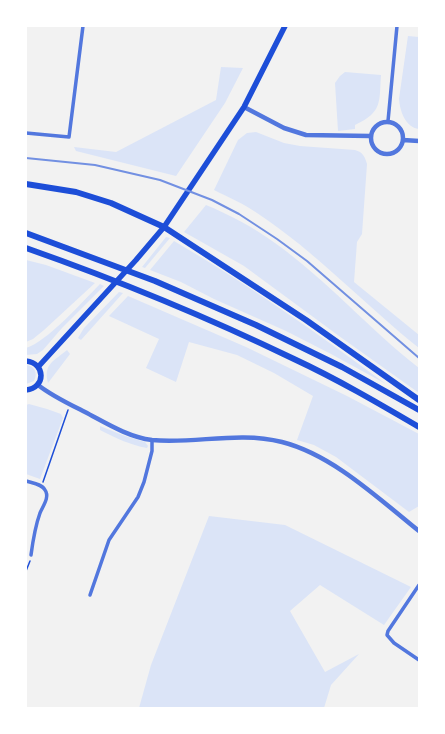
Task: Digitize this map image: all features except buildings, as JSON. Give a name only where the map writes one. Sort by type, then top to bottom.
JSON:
[{"type":"highway","points":[[26,184],[76,192],[118,206],[164,227],[306,320],[419,400]]},
{"type":"highway","points":[[26,233],[102,260],[256,325],[342,367],[419,410]]},
{"type":"highway","points":[[26,250],[39,253],[90,271],[139,290],[295,359],[352,388],[419,427]]},
{"type":"main road","points":[[38,367],[136,260],[164,227],[244,107],[285,26]]},
{"type":"main road","points":[[26,361],[32,362],[38,367],[41,375],[38,385],[35,388],[26,390]]},
{"type":"street","points":[[26,133],[69,137],[83,26]]},
{"type":"street","points":[[388,121],[397,26]]},
{"type":"street","points":[[244,107],[284,128],[306,134],[321,136],[370,136]]},
{"type":"street","points":[[388,121],[398,125],[401,130],[403,140],[402,145],[395,152],[385,154],[376,150],[372,146],[370,136],[378,124],[388,121]]},
{"type":"street","points":[[403,140],[419,141]]},
{"type":"street","points":[[38,385],[47,392],[71,405],[129,434],[152,440],[248,437],[282,442],[308,451],[331,463],[350,476],[419,531]]},
{"type":"street","points":[[90,595],[109,540],[138,497],[144,482],[152,451],[152,440]]},
{"type":"street","points":[[26,481],[42,486],[46,491],[46,499],[36,523],[31,555]]},
{"type":"street","points":[[419,585],[387,635],[394,643],[419,660]]},
{"type":"path","points":[[42,486],[71,405]]},
{"type":"path","points":[[26,571],[31,555]]},
{"type":"shaded area","points":[[408,36],[419,37],[419,129],[414,128],[404,118],[399,99]]},
{"type":"shaded area","points":[[221,67],[243,68],[225,103],[176,176],[76,151],[74,147],[116,152],[216,100]]},
{"type":"shaded area","points":[[345,72],[381,75],[379,99],[378,105],[371,116],[355,125],[355,129],[338,131],[335,83]]},
{"type":"shaded area","points":[[256,132],[284,143],[300,146],[355,150],[363,155],[367,164],[362,234],[357,242],[354,282],[419,335],[419,348],[320,261],[279,228],[247,207],[214,190],[238,140],[247,133]]},
{"type":"shaded area","points":[[206,205],[233,217],[250,227],[294,257],[419,368],[419,393],[244,266],[184,232]]},
{"type":"shaded area","points":[[166,237],[170,238],[145,268],[142,267]]},
{"type":"shaded area","points":[[174,241],[229,274],[386,384],[286,331],[214,299],[181,282],[150,270]]},
{"type":"shaded area","points":[[26,260],[46,265],[95,283],[44,330],[33,339],[26,342]]},
{"type":"shaded area","points":[[100,284],[104,286],[62,328],[43,350],[37,354],[26,355],[26,348],[35,344],[54,330]]},
{"type":"shaded area","points":[[119,292],[123,293],[81,340],[78,338],[84,328]]},
{"type":"shaded area","points":[[128,296],[246,347],[347,396],[419,434],[419,506],[409,512],[336,457],[314,445],[297,440],[313,396],[274,373],[237,355],[189,342],[176,382],[146,368],[159,339],[109,316]]},
{"type":"shaded area","points":[[67,350],[70,354],[48,383],[48,367],[54,360]]},
{"type":"shaded area","points":[[26,365],[34,368],[36,375],[34,381],[26,384]]},
{"type":"shaded area","points":[[29,404],[61,414],[63,418],[40,479],[26,474],[26,405]]},
{"type":"shaded area","points":[[100,426],[145,442],[148,446],[147,448],[123,441],[100,430]]},
{"type":"shaded area","points":[[209,516],[285,525],[411,587],[384,625],[320,585],[290,611],[325,672],[359,654],[331,685],[324,708],[139,708],[151,665]]},
{"type":"railway","points":[[26,158],[95,165],[160,180],[212,200],[239,214],[307,261],[419,358]]}]
